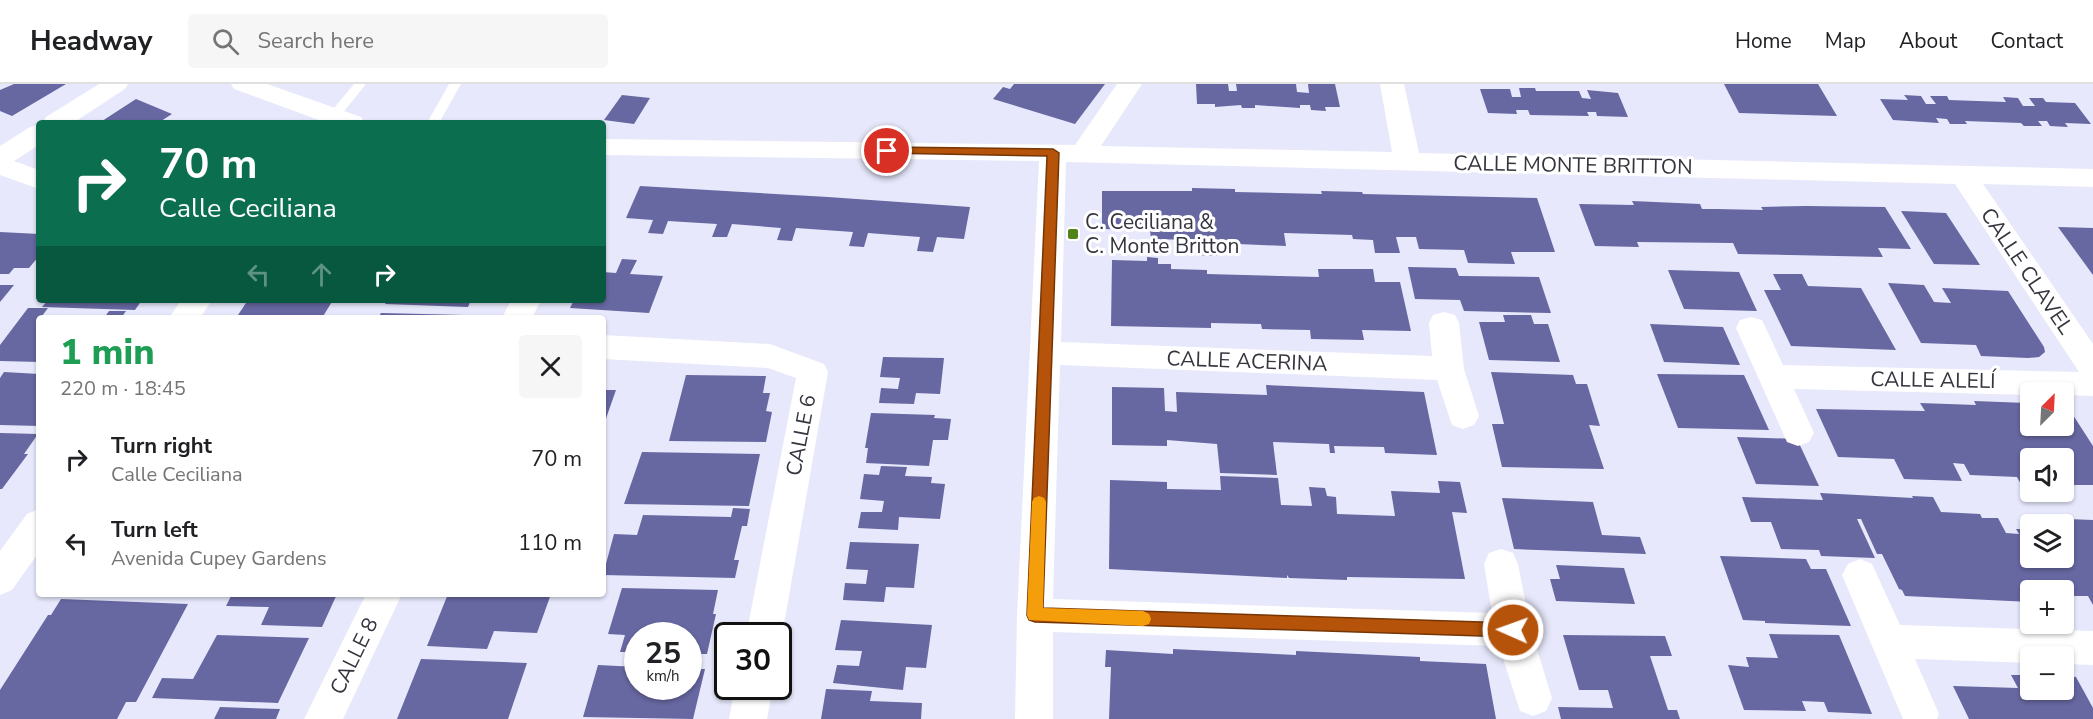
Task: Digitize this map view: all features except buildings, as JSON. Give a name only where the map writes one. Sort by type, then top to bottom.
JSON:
[{"type":"street","points":[[60,120],[116,84]]},
{"type":"street","points":[[243,84],[343,120]]},
{"type":"street","points":[[1034,719],[1035,615],[1044,353],[1068,153],[1130,84]]},
{"type":"street","points":[[1392,84],[1407,160]]},
{"type":"street","points":[[0,158],[36,135]]},
{"type":"street","name":"CALLE MONTE BRITTON","points":[[606,147],[1407,160],[2093,178]]},
{"type":"street","points":[[0,165],[36,179]]},
{"type":"street","name":"CALLE CLAVEL","points":[[1962,174],[2093,368]]},
{"type":"street","points":[[1444,323],[1449,369],[1463,416]]},
{"type":"street","points":[[1750,328],[1798,433]]},
{"type":"street","name":"CALLE 6","points":[[606,347],[770,356],[813,372],[767,622]]},
{"type":"street","name":"CALLE ACERINA","points":[[1044,353],[1449,369]]},
{"type":"street","name":"CALLE ALELÍ","points":[[1774,377],[2093,384]]},
{"type":"street","points":[[0,579],[36,528]]},
{"type":"street","points":[[1501,564],[1513,630],[1533,698]]},
{"type":"street","points":[[1860,575],[1920,714]]},
{"type":"street","name":"CALLE 8","points":[[323,719],[383,597]]},
{"type":"street","points":[[1035,615],[1513,630]]},
{"type":"street","points":[[1887,641],[2093,648]]},
{"type":"street","points":[[748,719],[752,700]]},
{"type":"lane","points":[[343,120],[360,84]]},
{"type":"lane","points":[[435,120],[455,84]]},
{"type":"slow traffic","points":[[1039,502],[1035,615],[1143,619]]},
{"type":"place","name":"C. Ceciliana & C. Monte Britton","points":[[1073,234]]},
{"type":"route","points":[[887,151],[1053,153],[1035,615],[1513,630]]}]
